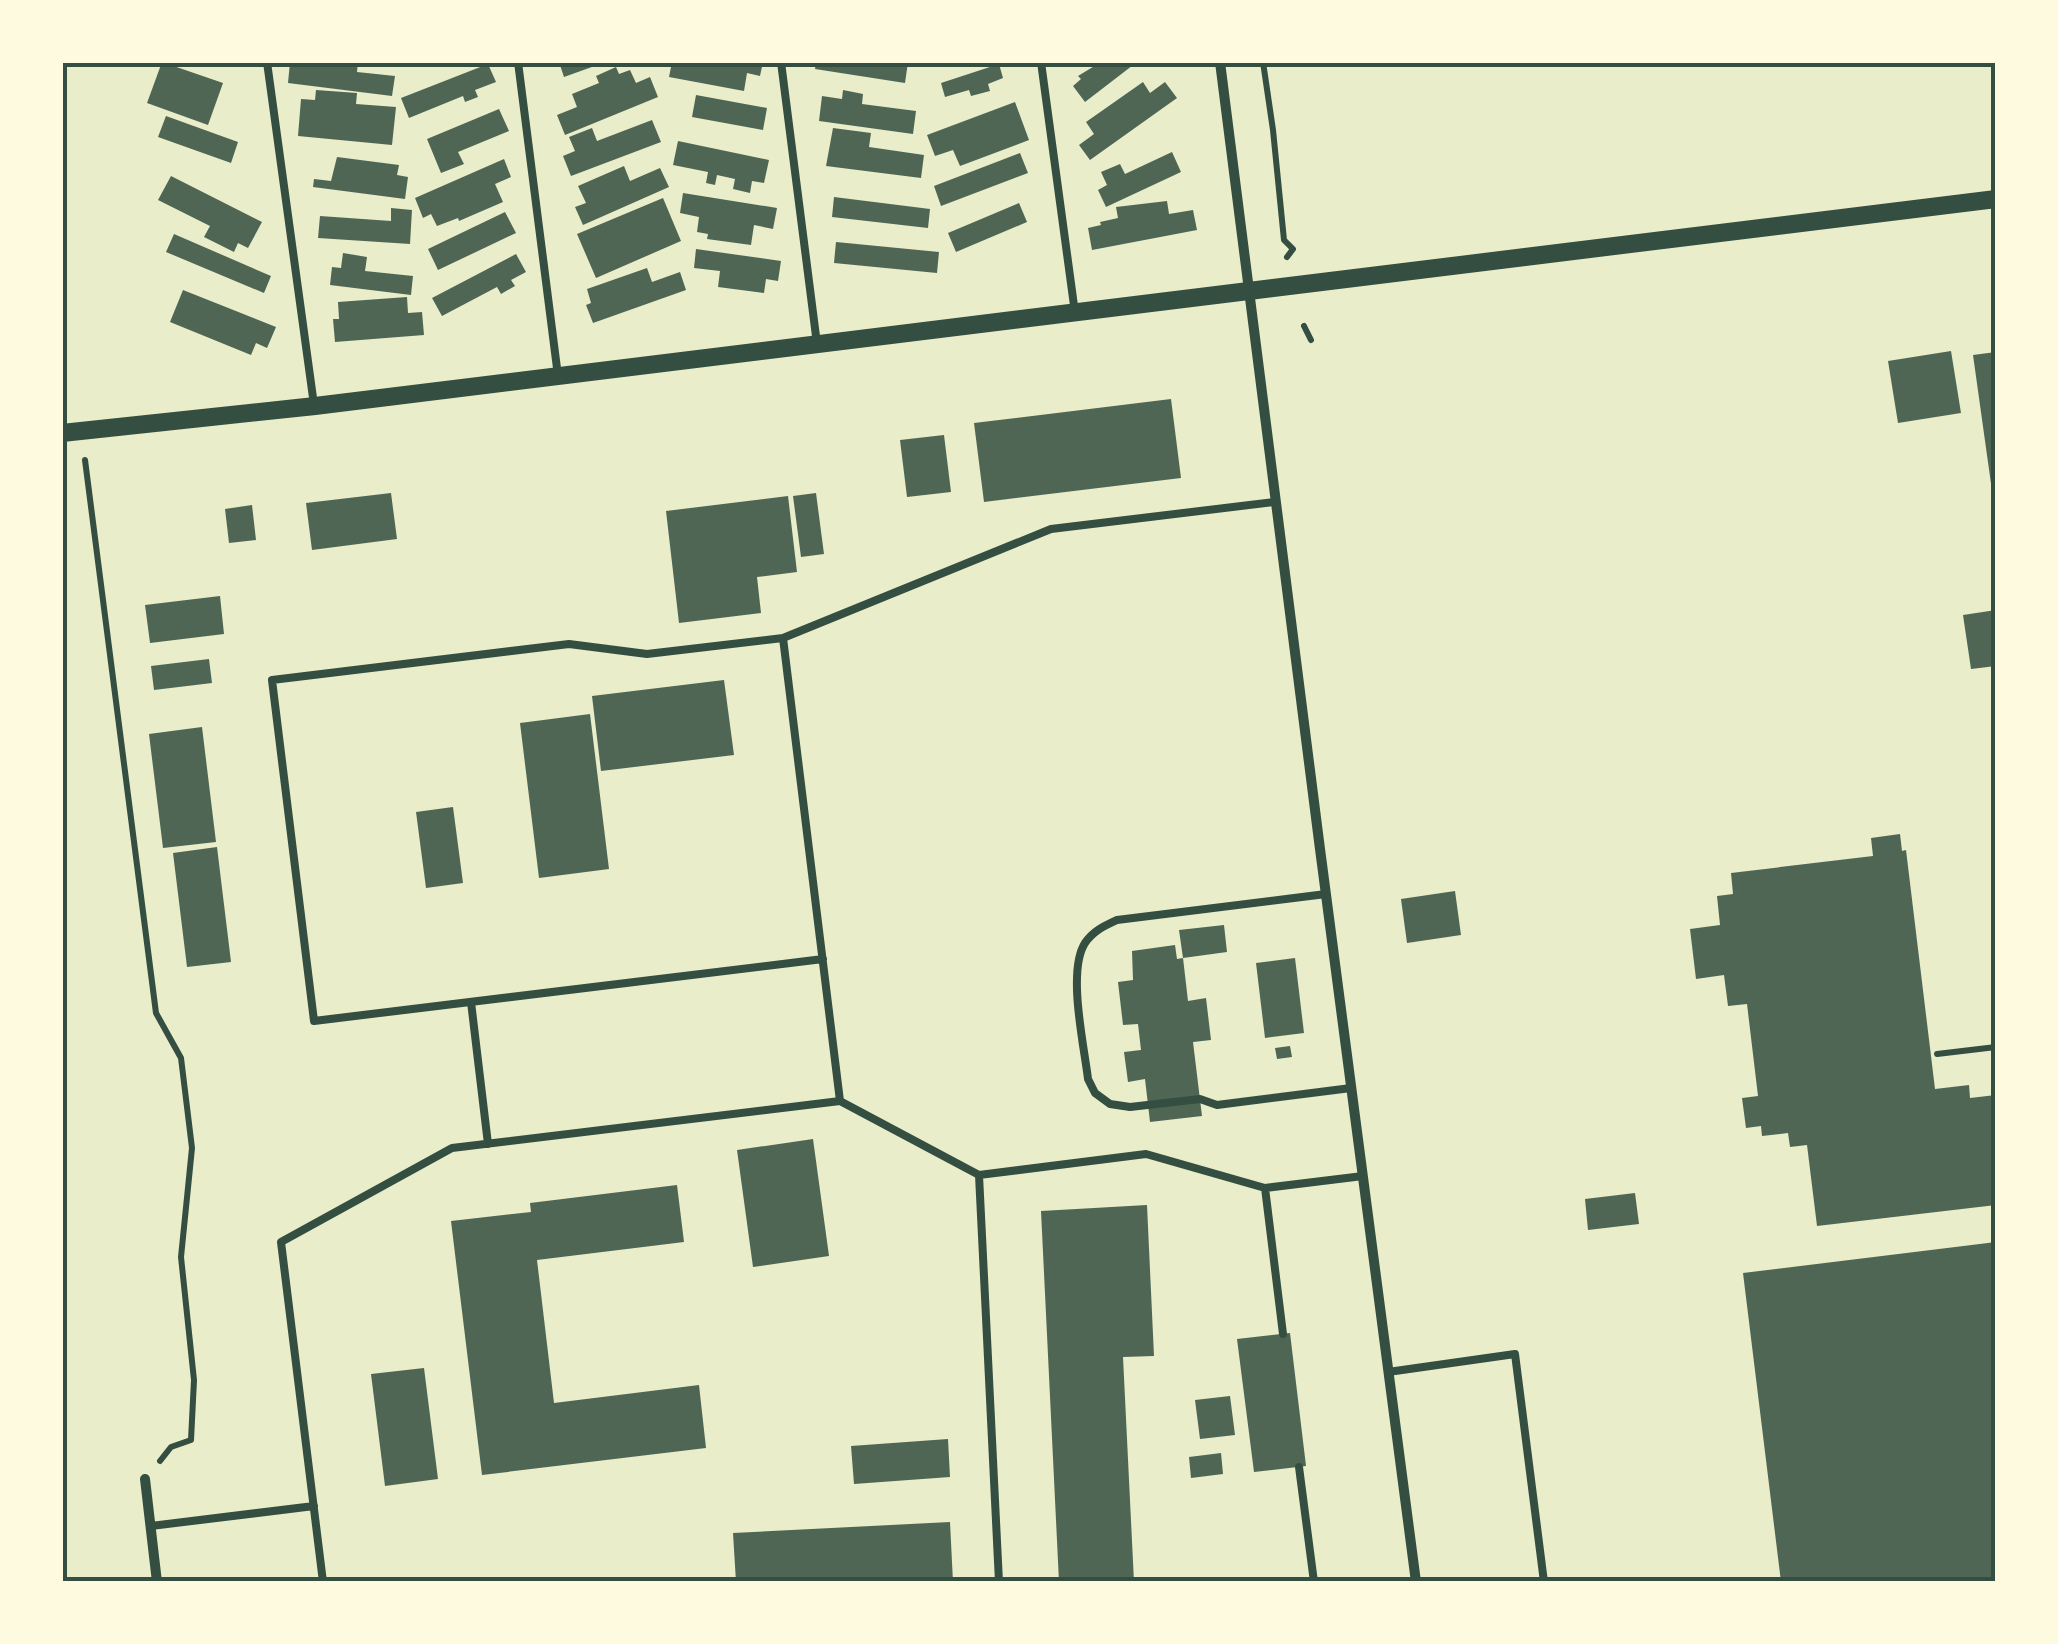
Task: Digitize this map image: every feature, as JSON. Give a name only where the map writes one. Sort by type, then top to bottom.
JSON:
[{"type":"street","points":[[1220,62],[1416,1582]]},
{"type":"street","points":[[62,433],[314,406],[1996,199]]},
{"type":"street","points":[[145,1479],[158,1582]]},
{"type":"lane","points":[[266,62],[314,406]]},
{"type":"lane","points":[[518,62],[558,376]]},
{"type":"lane","points":[[781,62],[817,344]]},
{"type":"lane","points":[[1041,62],[1076,312]]},
{"type":"lane","points":[[822,959],[314,1021],[272,680],[569,644],[647,654],[783,638],[1052,529],[1274,502]]},
{"type":"lane","points":[[783,638],[840,1101]]},
{"type":"lane","points":[[1326,894],[1117,920],[1096,930],[1083,945],[1075,970],[1088,1079],[1095,1093],[1110,1104],[1130,1107],[1200,1099],[1217,1105],[1351,1088]]},
{"type":"lane","points":[[471,1002],[488,1144]]},
{"type":"lane","points":[[323,1582],[281,1242],[452,1148],[840,1101],[978,1175],[1146,1154],[1265,1188],[1363,1176]]},
{"type":"lane","points":[[978,1175],[999,1582]]},
{"type":"lane","points":[[1265,1188],[1283,1334]]},
{"type":"lane","points":[[1388,1372],[1515,1354],[1544,1582]]},
{"type":"lane","points":[[1300,1467],[1314,1582]]},
{"type":"lane","points":[[150,1526],[314,1506]]},
{"type":"path","points":[[1264,62],[1284,240],[1293,249]]},
{"type":"path","points":[[1304,326],[1311,340]]},
{"type":"path","points":[[85,461],[156,1013],[180,1058],[192,1148],[181,1256],[194,1380],[191,1440],[171,1447]]},
{"type":"path","points":[[1938,1054],[1996,1047]]},
{"type":"building","points":[[162,62],[223,83],[208,125],[147,103]]},
{"type":"building","points":[[290,62],[358,62],[357,72],[395,76],[392,96],[288,83]]},
{"type":"building","points":[[559,62],[603,62],[603,63],[564,77]]},
{"type":"building","points":[[672,62],[763,62],[760,76],[747,73],[744,91],[669,77]]},
{"type":"building","points":[[816,62],[908,62],[905,83],[815,69]]},
{"type":"building","points":[[1101,62],[1137,62],[1085,102],[1073,86],[1081,79],[1078,76]]},
{"type":"building","points":[[488,64],[496,82],[475,90],[478,97],[465,102],[463,96],[409,118],[401,98]]},
{"type":"building","points":[[999,64],[1003,78],[988,84],[990,91],[971,96],[969,90],[945,97],[941,83]]},
{"type":"building","points":[[616,67],[619,74],[630,70],[636,83],[650,77],[658,97],[565,135],[557,115],[577,107],[572,94],[599,83],[596,76]]},
{"type":"building","points":[[1143,82],[1150,93],[1165,82],[1177,98],[1090,160],[1079,145],[1094,134],[1086,122]]},
{"type":"building","points":[[316,90],[357,93],[356,104],[396,107],[392,145],[298,136],[301,99],[315,100]]},
{"type":"building","points":[[843,90],[863,94],[862,104],[916,111],[913,134],[819,121],[822,96],[842,99]]},
{"type":"building","points":[[696,95],[767,108],[763,130],[692,117]]},
{"type":"building","points":[[1015,102],[1029,140],[960,166],[953,150],[935,156],[927,135]]},
{"type":"building","points":[[499,109],[509,131],[458,152],[464,164],[441,173],[427,139]]},
{"type":"building","points":[[166,116],[238,142],[231,163],[158,137]]},
{"type":"building","points":[[652,120],[661,142],[571,176],[563,156],[575,151],[569,137],[592,128],[597,141]]},
{"type":"building","points":[[833,128],[871,133],[869,147],[924,155],[921,178],[826,166]]},
{"type":"building","points":[[678,141],[769,160],[764,183],[752,181],[750,193],[733,189],[735,179],[717,175],[715,185],[706,183],[708,172],[673,165]]},
{"type":"building","points":[[1172,152],[1181,172],[1106,207],[1098,190],[1107,185],[1101,172],[1120,164],[1125,174]]},
{"type":"building","points":[[1020,153],[1028,173],[941,206],[934,186]]},
{"type":"building","points":[[337,157],[399,165],[397,175],[408,177],[405,199],[313,187],[314,179],[331,181]]},
{"type":"building","points":[[504,159],[511,177],[495,184],[503,202],[437,226],[431,214],[423,218],[415,198]]},
{"type":"building","points":[[624,166],[630,181],[660,168],[669,187],[583,225],[575,207],[586,203],[578,186]]},
{"type":"building","points":[[171,176],[262,222],[248,248],[238,243],[234,252],[204,237],[210,226],[158,200]]},
{"type":"building","points":[[683,193],[777,208],[773,229],[754,225],[751,245],[707,239],[708,234],[697,232],[699,217],[680,213]]},
{"type":"building","points":[[834,197],[930,209],[928,228],[832,217]]},
{"type":"building","points":[[663,198],[681,241],[596,278],[577,234]]},
{"type":"building","points":[[1167,201],[1169,214],[1193,210],[1197,230],[1092,250],[1088,228],[1118,218],[1116,207]]},
{"type":"building","points":[[1019,203],[1027,222],[956,252],[948,233]]},
{"type":"building","points":[[391,208],[412,210],[410,244],[318,238],[320,216],[391,221]]},
{"type":"building","points":[[505,212],[516,233],[438,270],[428,249]]},
{"type":"building","points":[[174,234],[271,276],[264,293],[166,252]]},
{"type":"building","points":[[836,242],[939,252],[937,273],[834,263]]},
{"type":"building","points":[[696,249],[781,261],[778,281],[766,279],[764,293],[718,287],[720,271],[694,268]]},
{"type":"building","points":[[343,253],[367,257],[365,271],[413,276],[411,295],[330,285],[332,267],[341,268]]},
{"type":"building","points":[[516,254],[526,272],[511,280],[515,286],[501,294],[497,287],[442,316],[432,298]]},
{"type":"building","points":[[647,268],[652,282],[680,272],[686,290],[593,323],[586,305],[591,303],[587,289]]},
{"type":"building","points":[[183,290],[276,327],[267,348],[256,343],[251,355],[170,322]]},
{"type":"building","points":[[407,297],[408,313],[422,312],[424,335],[335,342],[333,319],[339,319],[338,302]]},
{"type":"building","points":[[1951,351],[1961,413],[1898,423],[1888,361]]},
{"type":"building","points":[[1996,352],[1996,498],[1993,498],[1973,355]]},
{"type":"building","points":[[1171,399],[1181,478],[984,502],[974,423]]},
{"type":"building","points":[[944,435],[951,492],[907,497],[900,440]]},
{"type":"building","points":[[391,493],[397,539],[312,550],[306,503]]},
{"type":"building","points":[[816,493],[824,554],[801,557],[793,496]]},
{"type":"building","points":[[788,496],[797,572],[757,577],[761,613],[679,623],[666,511]]},
{"type":"building","points":[[252,505],[256,540],[229,543],[225,509]]},
{"type":"building","points":[[220,596],[224,634],[150,643],[145,605]]},
{"type":"building","points":[[1996,610],[1996,666],[1971,669],[1963,615]]},
{"type":"building","points":[[209,659],[212,683],[154,690],[151,666]]},
{"type":"building","points":[[724,680],[734,755],[601,771],[592,696]]},
{"type":"building","points":[[590,714],[609,869],[539,878],[520,723]]},
{"type":"building","points":[[202,727],[216,842],[163,848],[149,734]]},
{"type":"building","points":[[453,807],[463,883],[426,888],[416,812]]},
{"type":"building","points":[[1900,834],[1902,851],[1906,850],[1935,1089],[1969,1085],[1970,1098],[1996,1095],[1996,1205],[1817,1226],[1807,1145],[1790,1147],[1788,1133],[1762,1136],[1761,1126],[1746,1128],[1742,1098],[1758,1096],[1747,1004],[1728,1006],[1724,975],[1696,979],[1690,929],[1720,925],[1717,896],[1733,894],[1731,873],[1873,856],[1871,838]]},
{"type":"building","points":[[217,847],[231,962],[187,967],[173,853]]},
{"type":"building","points":[[1455,891],[1461,935],[1407,943],[1401,899]]},
{"type":"building","points":[[1224,925],[1227,952],[1183,958],[1179,930]]},
{"type":"building","points":[[1175,945],[1177,959],[1183,958],[1188,1001],[1206,998],[1211,1040],[1193,1042],[1202,1116],[1150,1122],[1145,1079],[1128,1082],[1124,1052],[1141,1050],[1138,1024],[1123,1025],[1118,982],[1133,980],[1132,951]]},
{"type":"building","points":[[1295,958],[1304,1033],[1265,1038],[1256,963]]},
{"type":"building","points":[[1290,1046],[1292,1057],[1277,1059],[1275,1048]]},
{"type":"building","points":[[813,1139],[829,1256],[753,1267],[737,1150]]},
{"type":"building","points":[[677,1185],[684,1242],[537,1260],[554,1403],[699,1385],[706,1448],[482,1475],[451,1221],[531,1212],[530,1203]]},
{"type":"building","points":[[1635,1193],[1639,1224],[1588,1230],[1585,1199]]},
{"type":"building","points":[[1147,1205],[1154,1356],[1123,1357],[1134,1582],[1059,1582],[1041,1211]]},
{"type":"building","points":[[1996,1242],[1996,1582],[1781,1582],[1743,1273]]},
{"type":"building","points":[[1290,1333],[1306,1466],[1254,1472],[1237,1339]]},
{"type":"building","points":[[424,1368],[438,1479],[385,1486],[371,1374]]},
{"type":"building","points":[[1230,1396],[1235,1435],[1200,1439],[1195,1400]]},
{"type":"building","points":[[948,1439],[950,1477],[854,1484],[851,1446]]},
{"type":"building","points":[[1221,1453],[1223,1474],[1191,1478],[1189,1457]]},
{"type":"building","points":[[950,1522],[953,1582],[736,1582],[733,1533]]}]
